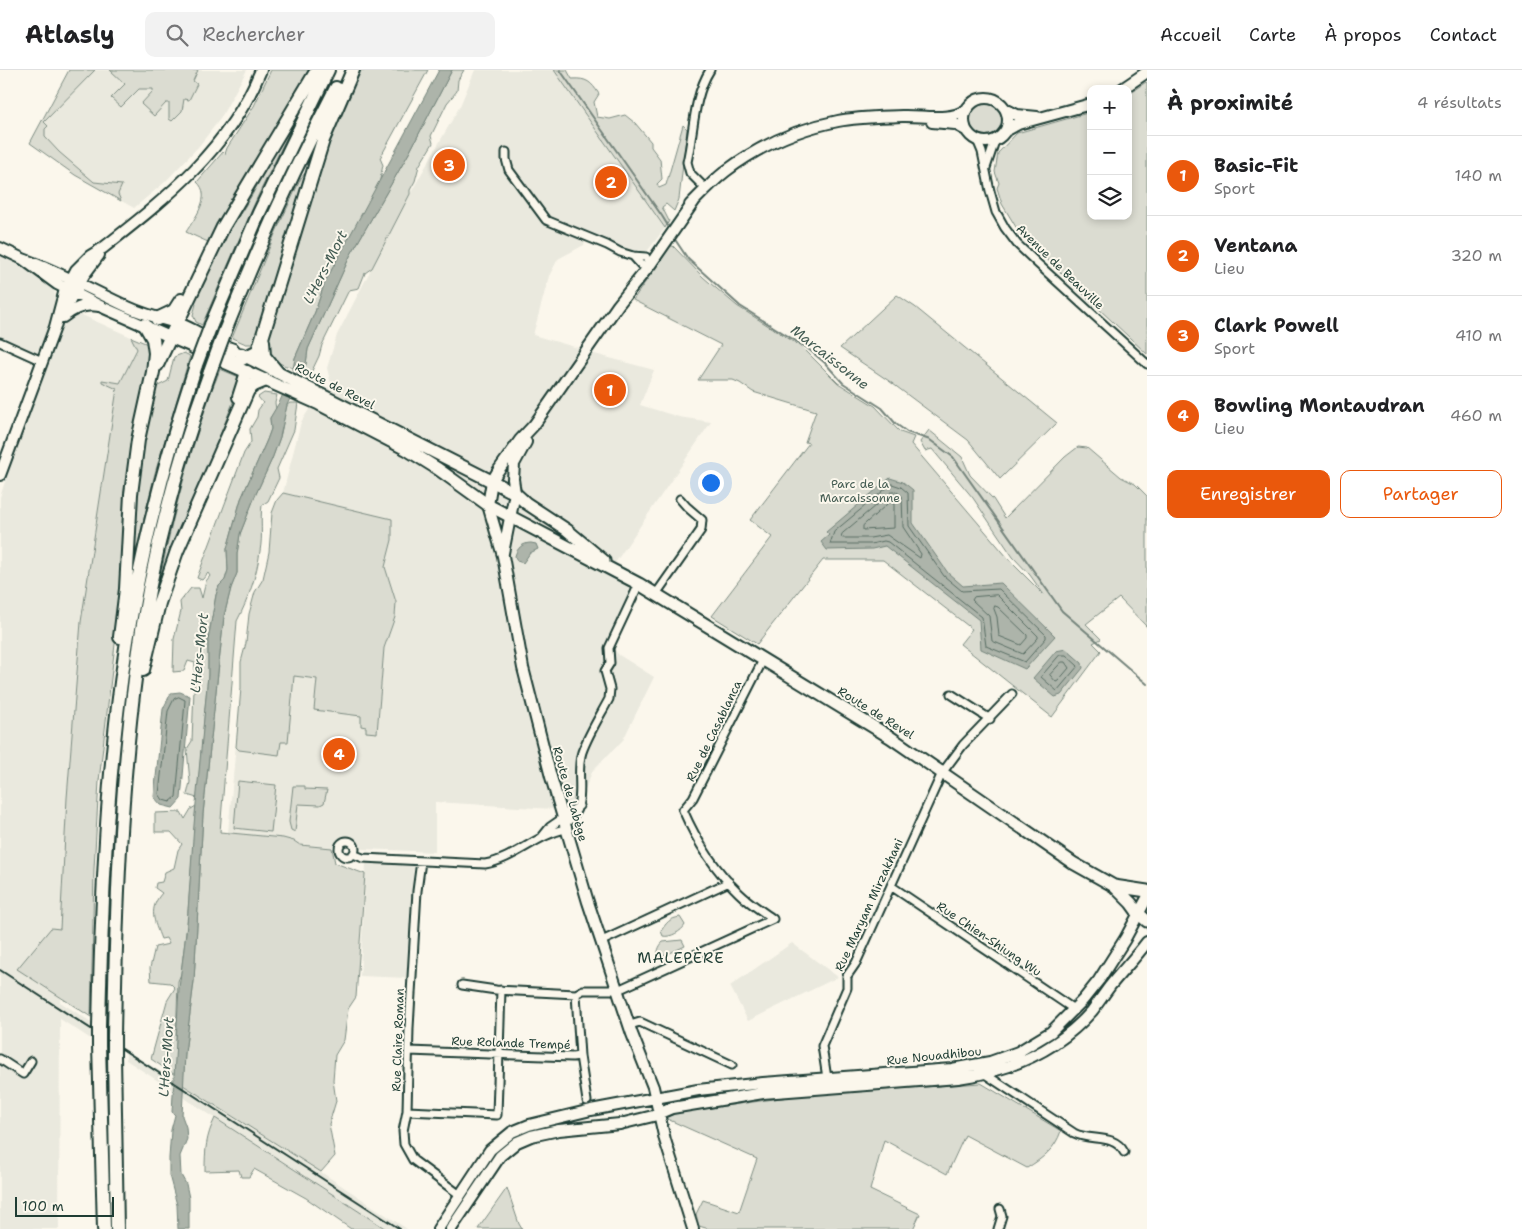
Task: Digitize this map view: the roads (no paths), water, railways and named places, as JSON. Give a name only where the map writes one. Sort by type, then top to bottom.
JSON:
[{"type":"highway","points":[[153,372],[212,249],[317,70]]},
{"type":"highway","points":[[115,729],[125,651],[145,546],[168,454],[196,365],[259,213],[328,70]]},
{"type":"highway","points":[[117,1229],[114,1036],[118,886],[124,781],[136,671],[154,563],[175,478],[225,331],[244,282],[283,196],[345,70]]},
{"type":"highway","points":[[193,346],[236,362],[257,353],[323,140],[353,70]]},
{"type":"highway","points":[[157,318],[171,314],[178,307],[194,272],[212,249]]},
{"type":"highway","points":[[104,1229],[99,1027],[105,863],[119,650],[126,589],[131,494],[138,440],[153,372],[155,347],[145,325]]},
{"type":"highway","points":[[170,337],[189,334],[233,350]]},
{"type":"highway","points":[[130,728],[159,604],[177,551],[248,390],[254,385],[272,378],[264,356],[262,339]]},
{"type":"highway","points":[[222,449],[247,372]]},
{"type":"highway","points":[[116,1196],[122,1229]]},
{"type":"main road","points":[[73,286],[103,248],[170,194],[200,165],[236,118],[261,70]]},
{"type":"main road","points":[[1128,85],[1147,72]]},
{"type":"main road","points":[[488,505],[492,481],[501,466],[520,440],[534,425],[676,222],[706,188],[737,163],[767,145],[792,134],[839,121],[902,116],[955,115],[966,110],[975,101],[987,98],[999,101],[1007,110],[1017,115],[1042,117]]},
{"type":"main road","points":[[886,118],[955,124],[966,130],[977,140],[987,142],[997,140],[1011,127],[1087,105]]},
{"type":"main road","points":[[966,110],[964,118],[966,130]]},
{"type":"main road","points":[[1007,110],[1009,120],[1007,130]]},
{"type":"main road","name":"Route de Revel","points":[[0,248],[73,286],[102,307],[193,346],[247,372],[272,378],[308,393],[515,493],[526,503],[593,550],[617,572]]},
{"type":"main road","points":[[0,475],[42,361],[81,264],[96,251],[103,248]]},
{"type":"main road","points":[[93,262],[90,275],[97,291]]},
{"type":"main road","points":[[73,286],[118,306],[127,307]]},
{"type":"main road","name":"Route de Revel","points":[[73,286],[97,291],[127,307],[176,323],[247,358],[272,378]]},
{"type":"main road","points":[[58,323],[69,312],[89,305],[102,307]]},
{"type":"main road","points":[[247,358],[247,372]]},
{"type":"main road","name":"Route de Revel","points":[[308,393],[413,453],[488,505],[639,584],[890,736],[1049,847],[1114,886],[1143,918]]},
{"type":"main road","name":"Route de Labège","points":[[503,556],[504,541],[515,493],[512,480],[514,464],[534,425]]},
{"type":"main road","name":"Route de Labège","points":[[488,505],[503,556],[523,668],[564,821],[693,1229]]},
{"type":"main road","name":"Route de Revel","points":[[1114,886],[1147,891]]},
{"type":"main road","name":"Rue Nouadhibou","points":[[438,1229],[490,1150],[520,1128],[591,1110],[652,1098],[718,1088],[952,1068],[990,1062],[1018,1052],[1041,1039],[1074,1011],[1099,980],[1143,918],[1147,898]]},
{"type":"main road","name":"Rue Nouadhibou","points":[[451,1229],[494,1162],[505,1150],[517,1142],[544,1133],[620,1124],[657,1115],[678,1107],[763,1093],[958,1078],[985,1074],[1027,1060],[1047,1048],[1079,1024],[1091,1012],[1147,942]]},
{"type":"street","points":[[706,188],[690,173],[687,162],[698,98],[710,70]]},
{"type":"street","name":"Avenue de Beauville","points":[[977,140],[982,152],[996,212],[1017,244],[1147,364]]},
{"type":"street","name":"Avenue de Beauville","points":[[986,168],[997,140]]},
{"type":"street","points":[[506,152],[509,170],[546,220],[633,256],[641,256],[647,263]]},
{"type":"street","points":[[0,342],[42,361]]},
{"type":"street","points":[[656,594],[702,530],[702,520],[687,508],[680,499]]},
{"type":"street","points":[[354,854],[363,858],[476,864],[492,863],[531,845],[550,827],[575,815],[579,806],[579,769],[582,754],[609,699],[610,689],[605,671],[610,663],[609,648],[639,584]]},
{"type":"street","name":"Rue de Casablanca","points":[[729,882],[693,833],[683,810],[693,798],[763,660]]},
{"type":"street","points":[[951,694],[990,719]]},
{"type":"street","name":"Rue Maryam Mirzakhani","points":[[827,1078],[822,1046],[847,988],[847,976],[856,963],[942,773],[963,745],[1012,694]]},
{"type":"street","points":[[541,837],[552,832],[564,821]]},
{"type":"street","name":"Rue Claire Roman","points":[[421,861],[417,891],[408,1035],[407,1111],[403,1137],[410,1156],[460,1196]]},
{"type":"street","points":[[462,985],[500,990],[576,994],[583,990],[618,990],[773,919],[739,894],[729,882],[602,941]]},
{"type":"street","name":"Rue Chien-Shiung Wu","points":[[891,886],[1074,1011]]},
{"type":"street","points":[[407,1111],[497,1116],[500,990]]},
{"type":"street","name":"Rue Rolande Trempé","points":[[409,1051],[580,1056],[576,994]]},
{"type":"street","points":[[631,1029],[640,1022],[732,1065]]},
{"type":"street","points":[[580,1056],[586,1101]]},
{"type":"street","points":[[0,1059],[23,1074],[31,1061]]},
{"type":"street","points":[[1003,1086],[1001,1075],[1005,1068]]},
{"type":"street","points":[[985,1074],[1074,1133],[1089,1138],[1112,1141],[1121,1146],[1124,1152]]},
{"type":"street","points":[[998,1229],[1002,1216],[1000,1210]]},
{"type":"water","points":[[439,70],[452,70],[409,153],[350,256],[308,349],[306,364],[287,405],[280,437],[272,459],[240,534],[237,573],[224,616],[203,814],[194,981],[185,1053],[182,1116],[186,1127],[187,1139],[180,1156],[181,1175],[186,1184],[189,1198],[189,1229],[178,1229],[177,1205],[169,1175],[169,1158],[171,1130],[175,1115],[172,1112],[179,988],[187,925],[208,675],[208,640],[216,595],[219,586],[225,580],[228,570],[227,549],[241,499],[267,440],[271,429],[270,418],[280,401],[293,370],[295,358],[315,312],[325,282]]},
{"type":"water","points":[[890,478],[903,482],[913,490],[913,523],[948,573],[963,586],[1001,583],[1055,636],[1025,669],[981,649],[979,620],[885,546],[872,549],[827,550],[821,542],[829,535],[826,532]]},
{"type":"water","points":[[531,543],[536,544],[538,549],[530,553],[523,563],[517,561],[515,556],[519,548]]},
{"type":"water","points":[[1066,649],[1082,663],[1083,668],[1061,695],[1055,697],[1033,678],[1056,651]]},
{"type":"water","points":[[180,692],[190,696],[181,799],[173,808],[161,805],[154,797],[163,709],[171,693]]},
{"type":"waterway","name":"Marcaissonne","points":[[560,70],[670,229]]},
{"type":"waterway","name":"Marcaissonne","points":[[674,238],[688,259],[740,306],[807,348],[825,363],[843,383],[882,408],[896,424],[907,432],[930,440],[953,457],[1062,611],[1147,684]]},
{"type":"railway","points":[[0,970],[400,1229]]},
{"type":"place","name":"Clark Powell","points":[[449,165]]},
{"type":"place","name":"Ventana","points":[[611,182]]},
{"type":"place","name":"Basic-Fit","points":[[610,390]]},
{"type":"place","name":"Bowling Montaudran","points":[[339,754]]},
{"type":"district","name":"MALEPÈRE","points":[[681,958]]},
{"type":"water label","name":"L'Hers-Mort","points":[[325,267]]},
{"type":"water label","name":"L'Hers-Mort","points":[[199,653]]},
{"type":"water label","name":"L'Hers-Mort","points":[[166,1057]]},
{"type":"park label","name":"Parc de la Marcaissonne","points":[[860,491]]}]
